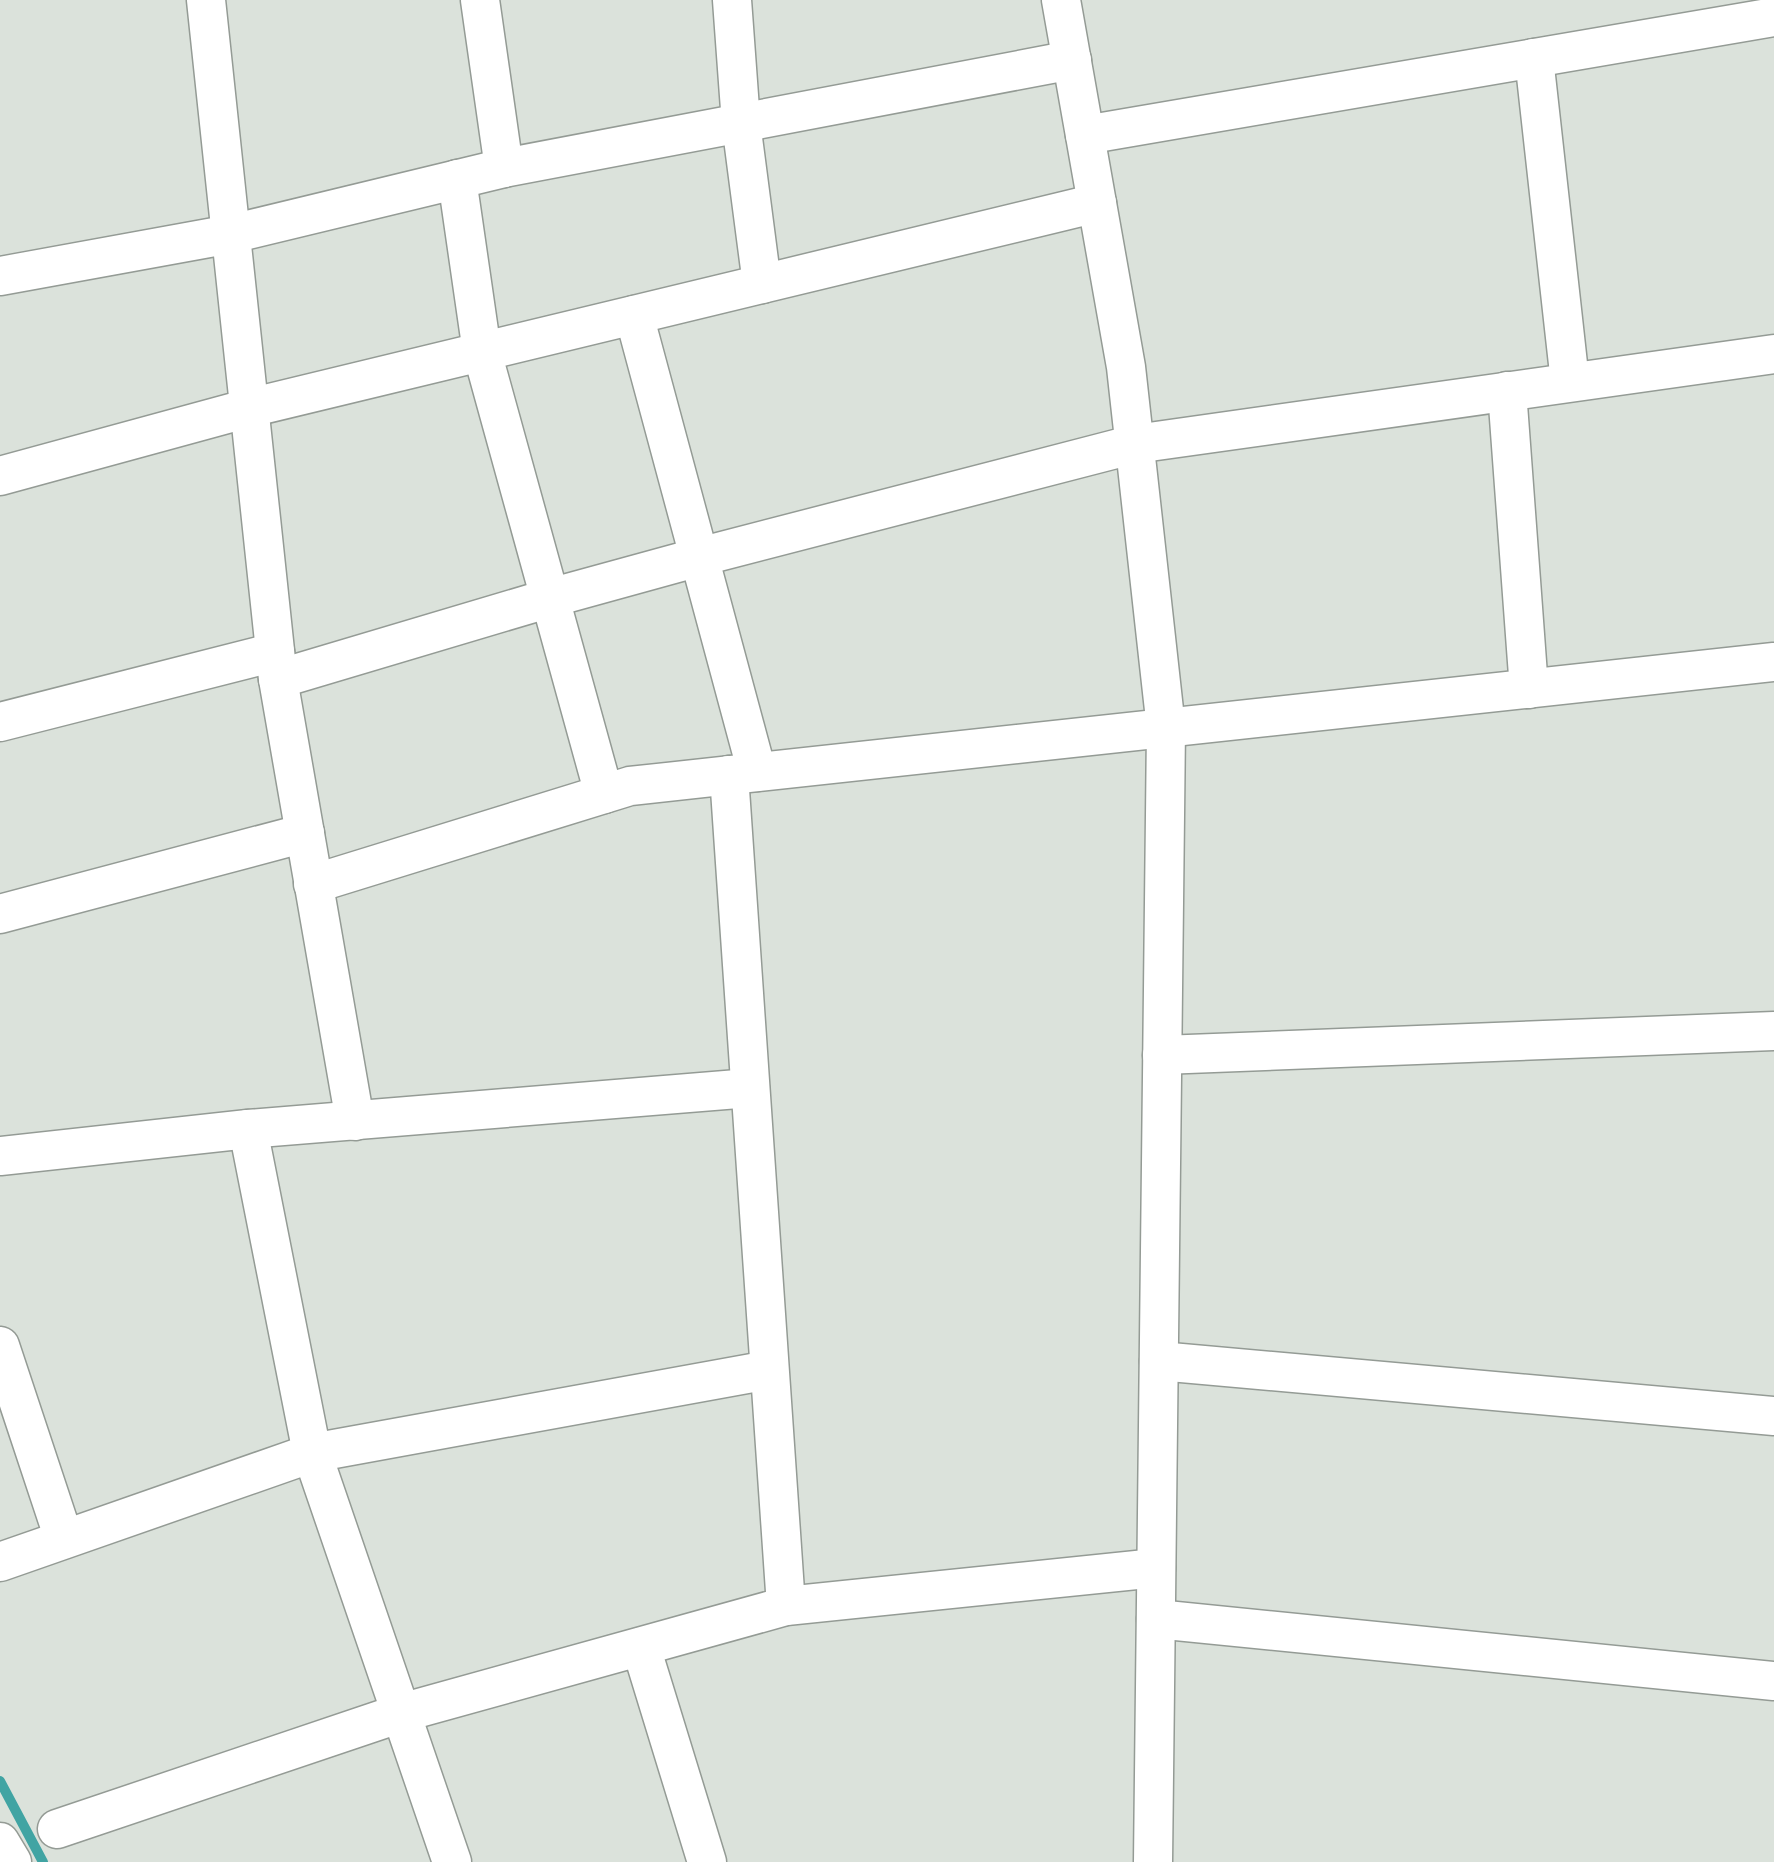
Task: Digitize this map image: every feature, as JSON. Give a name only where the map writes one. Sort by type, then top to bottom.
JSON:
[{"type":"street","points":[[205,0],[277,666],[355,1121]]},
{"type":"street","points":[[481,0],[504,167]]},
{"type":"street","points":[[732,0],[741,123],[762,284]]},
{"type":"street","points":[[1061,0],[1126,367],[1166,728],[1153,1862]]},
{"type":"street","points":[[1085,135],[1774,17]]},
{"type":"street","points":[[1534,58],[1570,383]]},
{"type":"street","points":[[0,276],[231,234],[504,167],[1072,60]]},
{"type":"street","points":[[457,179],[482,352],[604,794]]},
{"type":"street","points":[[0,476],[249,408],[1097,203]]},
{"type":"street","points":[[634,315],[699,557],[743,774],[750,1088],[786,1606]]},
{"type":"street","points":[[0,722],[277,666],[550,598],[1135,444],[1774,354]]},
{"type":"street","points":[[1507,391],[1529,688]]},
{"type":"street","points":[[313,884],[630,786],[1774,662]]},
{"type":"street","points":[[0,914],[305,834]]},
{"type":"street","points":[[1162,1055],[1774,1031]]},
{"type":"street","points":[[0,1156],[248,1129],[750,1088]]},
{"type":"street","points":[[248,1129],[312,1453],[452,1862]]},
{"type":"street","points":[[0,1346],[64,1539]]},
{"type":"street","points":[[1159,1361],[1774,1416]]},
{"type":"street","points":[[0,1562],[312,1453],[769,1370]]},
{"type":"street","points":[[57,1829],[401,1713],[786,1606],[1156,1568]]},
{"type":"street","points":[[1156,1619],[1774,1681]]},
{"type":"street","points":[[640,1647],[706,1862]]},
{"type":"street","points":[[0,1842],[12,1862]]},
{"type":"waterway","points":[[0,1781],[43,1862]]}]
